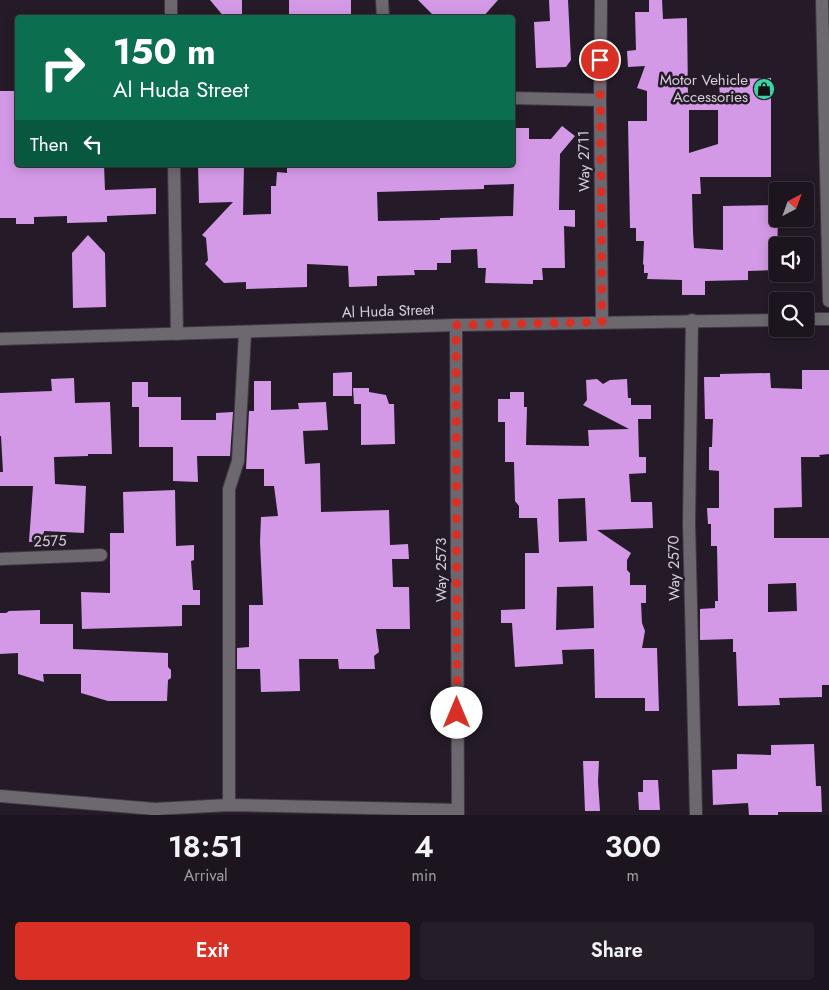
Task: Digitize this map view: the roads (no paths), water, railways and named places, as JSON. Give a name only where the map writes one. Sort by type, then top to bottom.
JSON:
[{"type":"street","points":[[171,0],[171,15]]},
{"type":"street","points":[[382,0],[383,15]]},
{"type":"street","name":"Way 2711","points":[[601,0],[602,322]]},
{"type":"street","points":[[822,0],[826,75],[829,300]]},
{"type":"street","points":[[515,98],[600,100]]},
{"type":"street","points":[[174,167],[177,334]]},
{"type":"street","points":[[814,319],[829,319]]},
{"type":"street","name":"Way 2570","points":[[692,320],[689,523],[696,815]]},
{"type":"street","name":"Al Huda Street","points":[[0,339],[245,333],[456,325],[769,320]]},
{"type":"street","name":"Way 2573","points":[[456,325],[458,812]]},
{"type":"street","points":[[229,805],[230,489],[238,461],[245,333]]},
{"type":"street","name":"2575","points":[[0,559],[102,555]]},
{"type":"street","points":[[0,796],[155,812],[229,805],[458,812]]},
{"type":"place","name":"Motor Vehicle Accessories","points":[[764,89]]}]
